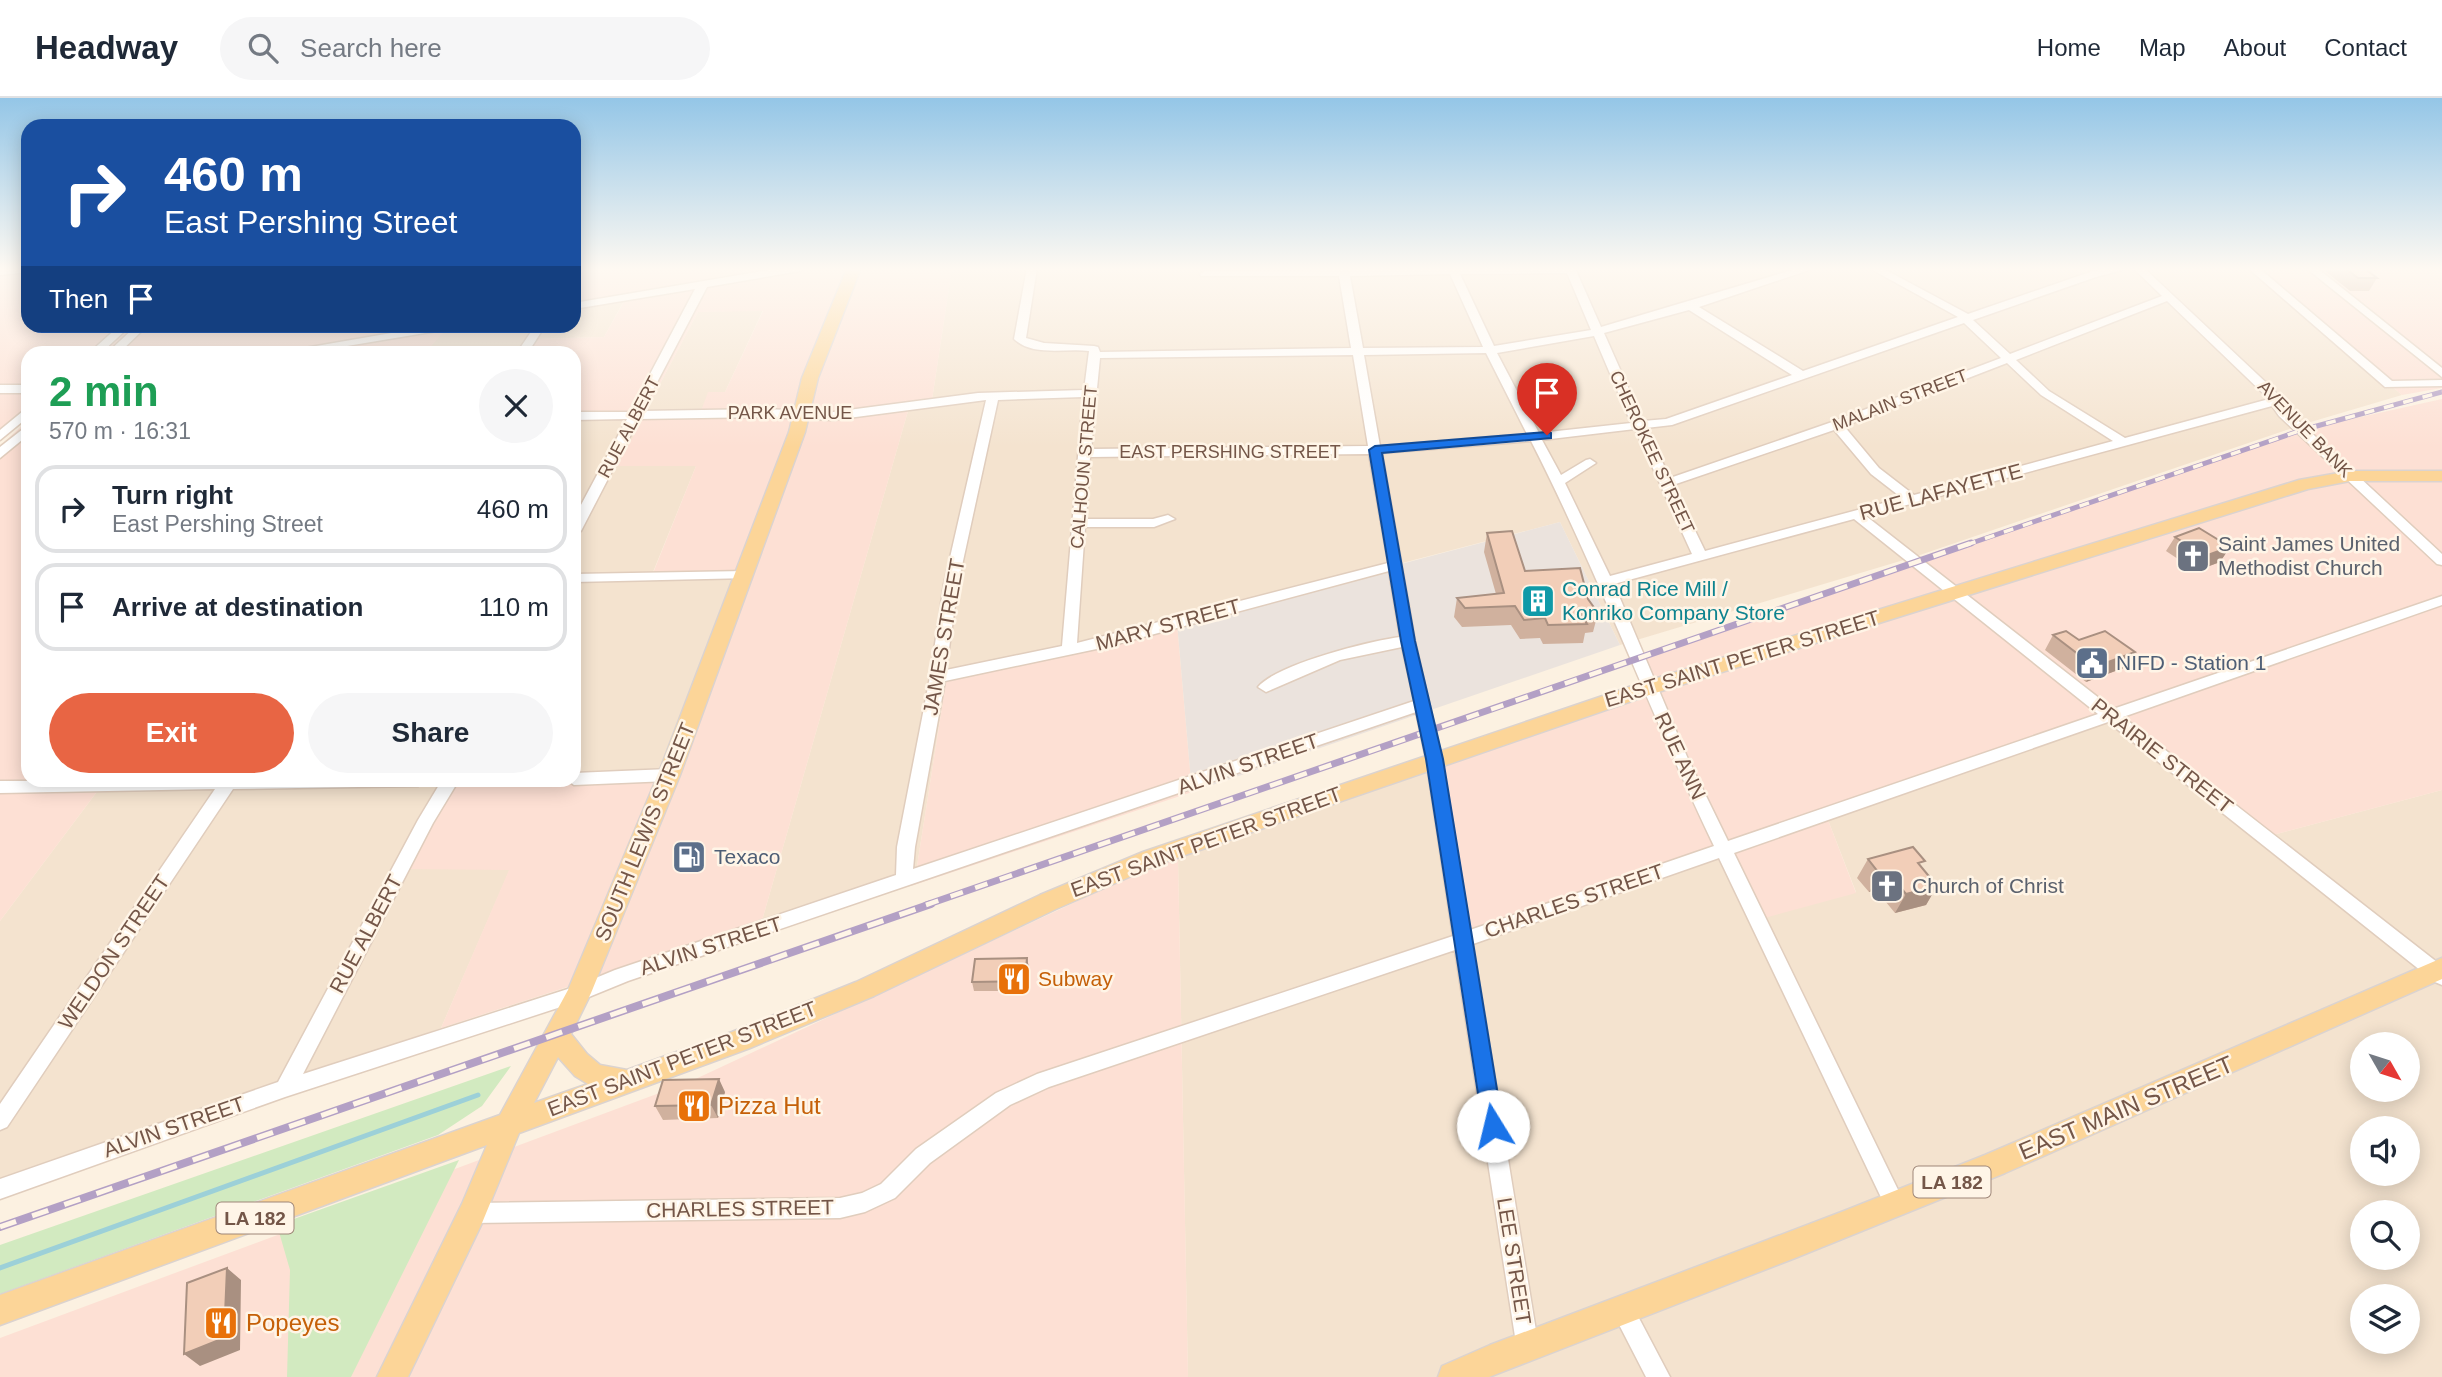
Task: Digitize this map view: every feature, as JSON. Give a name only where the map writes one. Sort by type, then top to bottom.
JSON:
[{"type":"main road","name":"SOUTH LEWIS STREET","points":[[392,1377],[472,1213],[510,1123],[579,993],[669,775],[745,575],[797,432],[810,378],[830,328]]},
{"type":"main road","name":"EAST SAINT PETER STREET","points":[[0,1310],[741,1040],[865,989],[1048,902],[1151,858],[1434,759],[1648,688],[2305,484],[2350,476],[2442,476]]},
{"type":"main road","name":"EAST MAIN STREET","points":[[1453,1377],[1527,1343],[1895,1205],[2104,1120],[2440,972]]},
{"type":"main road","points":[[557,1036],[588,1073],[599,1079],[629,1080]]},
{"type":"street","name":"RUE ALBERT","points":[[581,518],[680,328]]},
{"type":"street","name":"CALHOUN STREET","points":[[1022,328],[1020,339],[1025,344],[1084,346],[1094,349],[1096,355],[1090,393],[1069,650]]},
{"type":"street","name":"LEE STREET","points":[[1352,328],[1408,641],[1434,759],[1527,1343]]},
{"type":"street","name":"RUE ANN","points":[[1479,328],[1606,582],[1648,688],[1895,1205]]},
{"type":"street","name":"CHEROKEE STREET","points":[[1595,328],[1701,558]]},
{"type":"street","points":[[1096,355],[1490,350],[1519,348],[1612,328]]},
{"type":"street","points":[[1725,328],[1802,376]]},
{"type":"street","name":"EAST PERSHING STREET","points":[[1085,453],[1375,450],[1668,422],[1943,328]]},
{"type":"street","points":[[1977,328],[2045,393],[2123,442]]},
{"type":"street","name":"MALAIN STREET","points":[[1668,483],[1836,425],[2088,328]]},
{"type":"street","name":"AVENUE BANK","points":[[2201,328],[2270,393],[2283,413],[2442,561]]},
{"type":"street","points":[[2322,328],[2389,386],[2409,387],[2442,383]]},
{"type":"street","points":[[2385,328],[2442,374]]},
{"type":"street","points":[[102,346],[117,333]]},
{"type":"street","points":[[120,346],[134,333]]},
{"type":"street","points":[[325,346],[406,333]]},
{"type":"street","points":[[0,389],[21,389]]},
{"type":"street","name":"PARK AVENUE","points":[[581,416],[833,416],[993,396],[1090,393]]},
{"type":"street","name":"JAMES STREET","points":[[904,879],[906,847],[938,677],[951,584],[993,396]]},
{"type":"street","name":"RUE LAFAYETTE","points":[[1606,582],[2276,401]]},
{"type":"street","points":[[0,436],[21,417]]},
{"type":"street","points":[[1836,425],[1875,471],[1913,499]]},
{"type":"street","points":[[0,454],[21,435]]},
{"type":"street","points":[[1557,482],[1590,463]]},
{"type":"street","name":"PRAIRIE STREET","points":[[1857,515],[2440,972]]},
{"type":"street","points":[[1079,523],[1154,523],[1168,519]]},
{"type":"street","name":"MARY STREET","points":[[938,677],[1069,650],[1396,565]]},
{"type":"street","points":[[581,578],[745,575]]},
{"type":"street","name":"CHARLES STREET","points":[[472,1213],[840,1208],[865,1202],[888,1191],[923,1156],[1003,1099],[1044,1080],[1464,940],[2442,600]]},
{"type":"street","points":[[1266,687],[1293,672],[1336,657],[1379,644],[1408,641]]},
{"type":"street","name":"ALVIN STREET","points":[[0,1189],[285,1088],[579,993],[622,975],[1422,704]]},
{"type":"street","points":[[581,779],[669,775]]},
{"type":"street","points":[[0,787],[21,787]]},
{"type":"street","name":"WELDON STREET","points":[[0,1121],[225,787]]},
{"type":"street","name":"RUE ALBERT","points":[[285,1088],[426,820],[447,787]]},
{"type":"street","points":[[1622,1309],[1658,1377]]},
{"type":"shaded area","points":[[0,328],[21,328],[21,333],[118,333],[102,346],[21,346],[21,419],[0,438]]},
{"type":"shaded area","points":[[581,328],[609,328],[604,337],[536,339],[530,346],[431,346],[440,333],[581,333]]},
{"type":"shaded area","points":[[609,328],[690,328],[645,412],[581,414],[581,346],[530,346],[536,339],[604,337]]},
{"type":"shaded area","points":[[690,328],[755,328],[725,392],[698,419],[642,421],[618,466],[696,466],[651,577],[745,575],[669,775],[581,777],[581,414],[645,412]]},
{"type":"shaded area","points":[[755,328],[943,328],[932,400],[910,404],[761,924],[441,1028],[509,870],[405,869],[448,787],[581,787],[581,780],[669,775],[745,575],[651,578],[696,466],[617,466],[642,420],[698,419],[708,392],[725,392]]},
{"type":"shaded area","points":[[943,328],[2323,328],[2402,395],[2304,424],[1917,556],[1620,645],[1560,522],[946,682],[914,885],[761,924],[910,404],[932,400]]},
{"type":"shaded area","points":[[2323,328],[2442,328],[2442,388],[2402,395]]},
{"type":"shaded area","points":[[124,333],[443,333],[431,346],[110,346]]},
{"type":"shaded area","points":[[2442,399],[2442,790],[2265,837],[2110,715],[1828,820],[1856,893],[1757,920],[1724,849],[1464,940],[1434,759],[1648,688],[1636,658],[2302,430]]},
{"type":"shaded area","points":[[21,426],[21,787],[100,787],[0,921],[0,446]]},
{"type":"shaded area","points":[[1560,522],[1620,645],[1192,792],[1177,623]]},
{"type":"shaded area","points":[[1177,623],[1192,792],[914,885],[946,682]]},
{"type":"shaded area","points":[[2110,715],[2265,837],[2442,790],[2442,1377],[1188,1377],[1178,858],[1434,759],[1856,892],[1828,820]]},
{"type":"shaded area","points":[[100,787],[455,787],[510,869],[441,1028],[0,1189],[0,921]]},
{"type":"shaded area","points":[[1178,858],[1188,1377],[0,1377],[0,1338],[689,1082],[1144,870]]},
{"type":"green space","points":[[511,1066],[482,1106],[438,1135],[0,1294],[0,1245]]},
{"type":"green space","points":[[459,1160],[351,1377],[287,1377],[290,1270],[277,1225]]},
{"type":"building","points":[[2199,528],[2230,547],[2205,556],[2175,537]]},
{"type":"building","points":[[1512,531],[1525,571],[1580,568],[1588,599],[1598,613],[1581,614],[1587,624],[1548,625],[1545,618],[1524,620],[1515,606],[1465,608],[1457,598],[1504,593],[1487,533]]},
{"type":"building","points":[[2066,631],[2079,640],[2105,631],[2135,652],[2095,667],[2053,635]]},
{"type":"building","points":[[1913,847],[1925,861],[1918,863],[1937,886],[1906,894],[1887,871],[1879,873],[1868,859]]},
{"type":"building","points":[[1027,958],[1025,981],[972,982],[975,959]]},
{"type":"building","points":[[719,1079],[711,1105],[655,1106],[663,1080]]},
{"type":"building","points":[[227,1268],[224,1338],[184,1354],[187,1283]]},
{"type":"waterway","points":[[0,1268],[478,1095]]},
{"type":"railway","points":[[1966,545],[2302,430],[2442,392]]},
{"type":"railway","points":[[926,905],[1971,543]]},
{"type":"railway","points":[[0,1227],[931,904]]},
{"type":"place","name":"Saint James United Methodist Church","points":[[2193,556]]},
{"type":"place","name":"Conrad Rice Mill / Konriko Company Store","points":[[1538,601]]},
{"type":"place","name":"NIFD - Station 1","points":[[2092,663]]},
{"type":"place","name":"Texaco","points":[[689,857]]},
{"type":"place","name":"Church of Christ","points":[[1887,886]]},
{"type":"place","name":"Subway","points":[[1014,979]]},
{"type":"place","name":"Pizza Hut","points":[[694,1106]]},
{"type":"place","name":"Popeyes","points":[[221,1323]]},
{"type":"route","points":[[1493,1126],[1434,759],[1408,641],[1375,450],[1547,435]]}]
